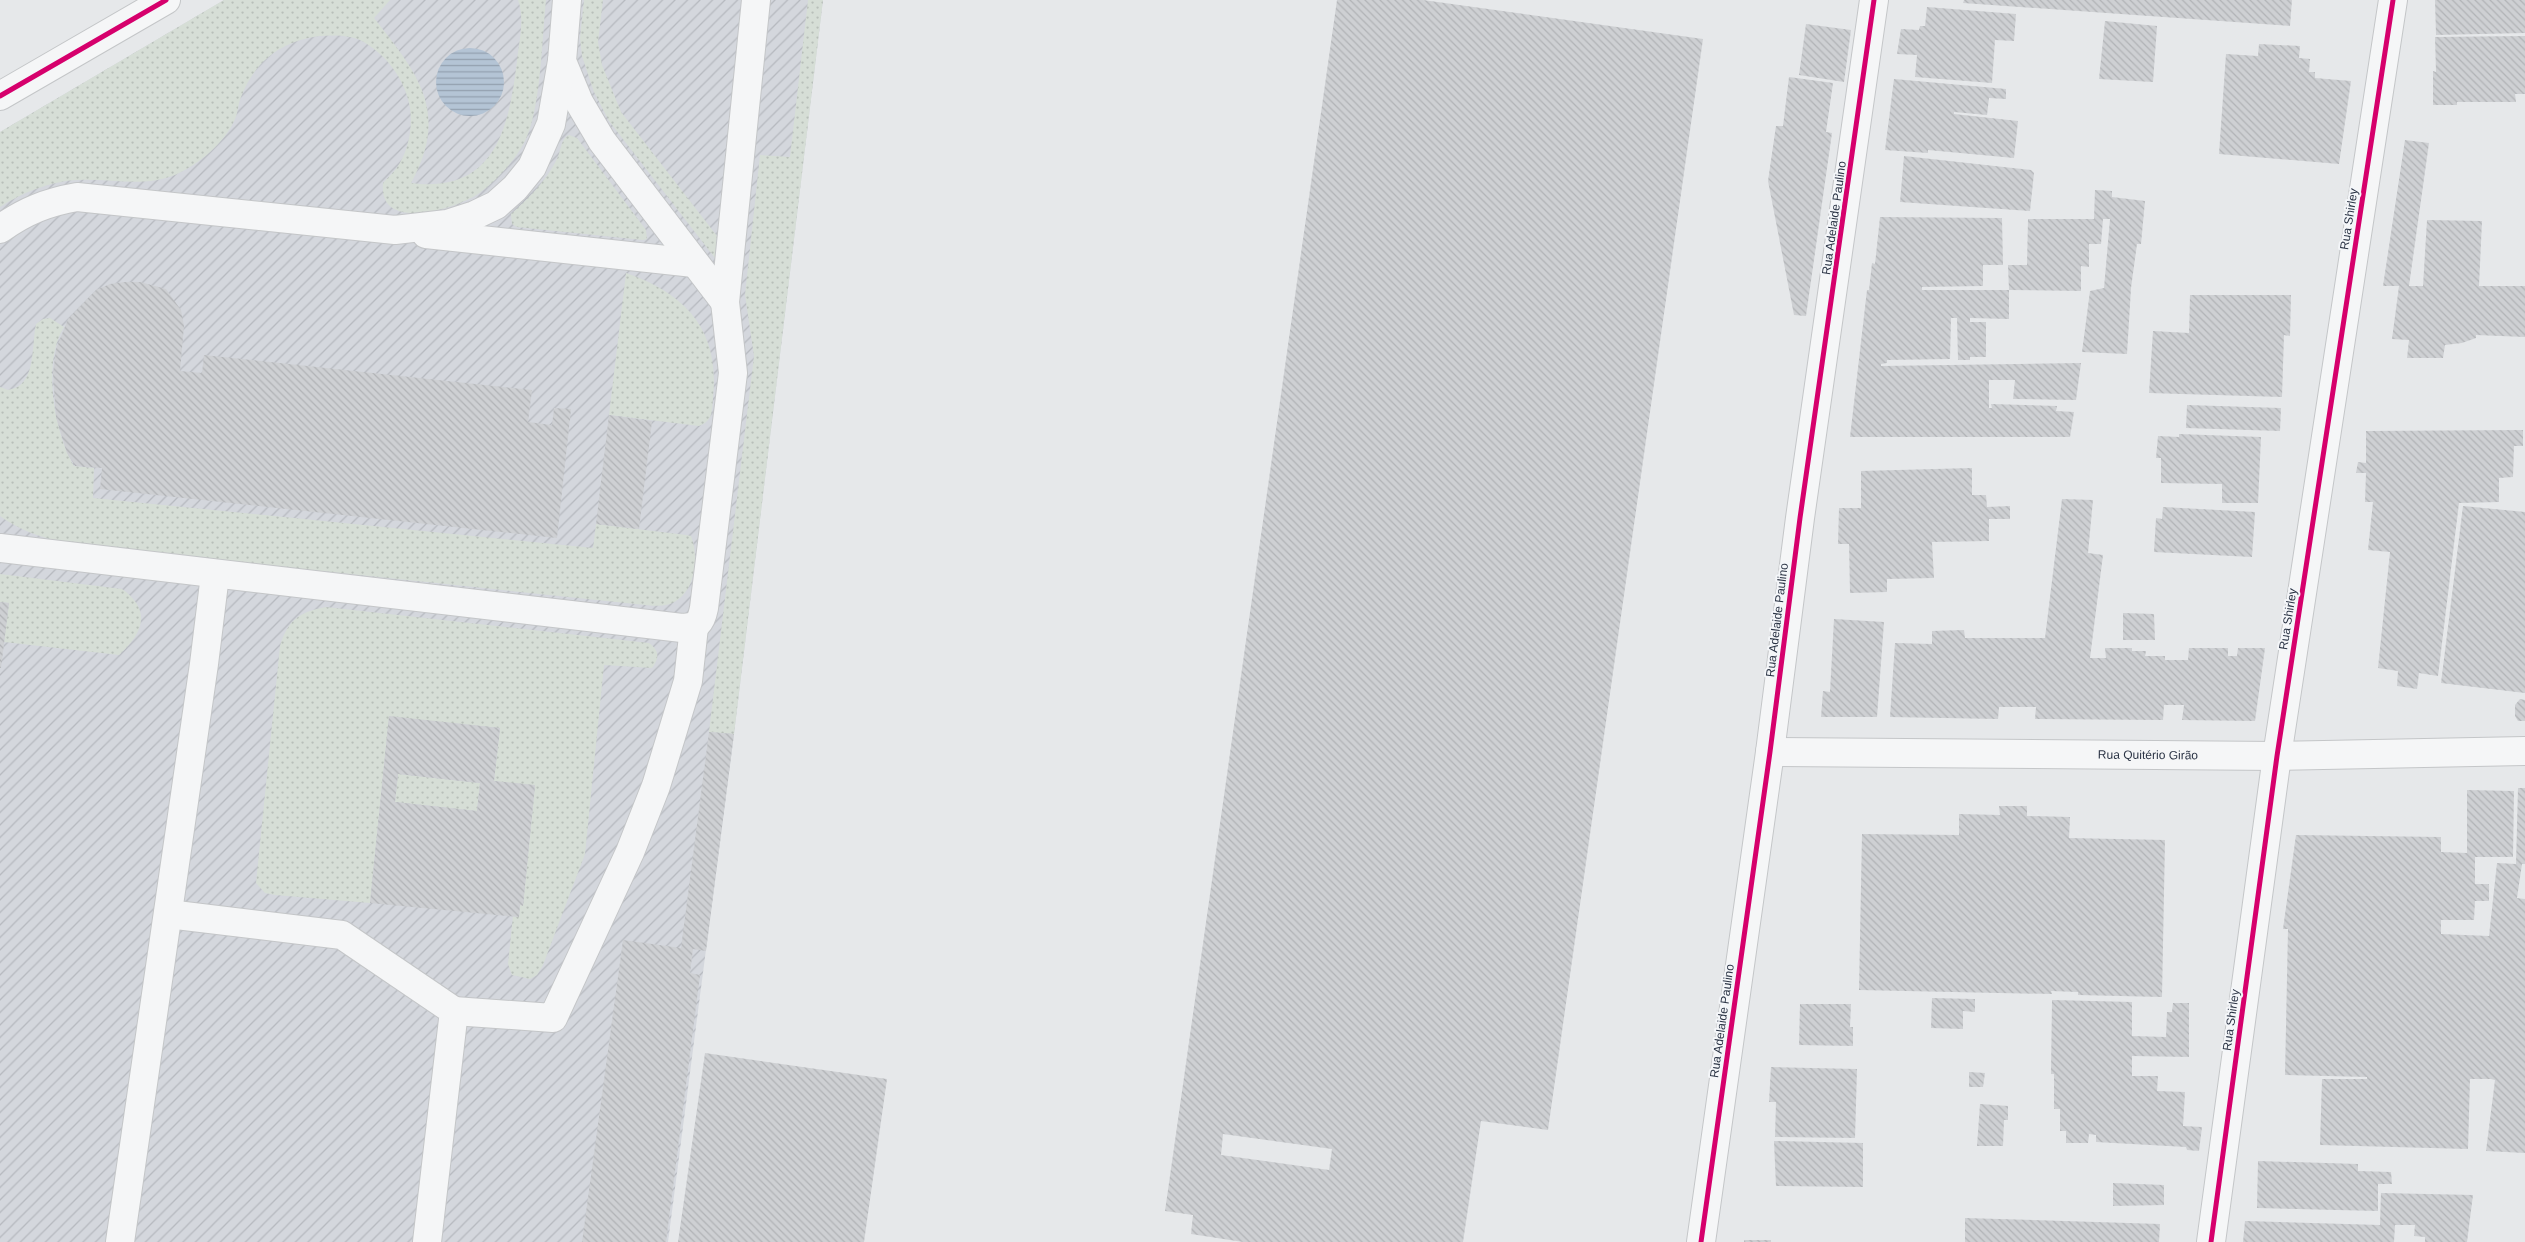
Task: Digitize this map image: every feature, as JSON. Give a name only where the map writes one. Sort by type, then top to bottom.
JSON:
[{"type":"street","points":[[0,96],[166,0]]},
{"type":"street","points":[[395,230],[447,224],[496,205],[532,167],[551,124],[562,61],[567,0]]},
{"type":"street","points":[[0,548],[215,575],[682,628],[694,627],[702,620],[704,608],[733,373],[725,302],[756,0]]},
{"type":"street","name":"Rua Adelaide Paulino","points":[[1701,1242],[1770,752],[1800,518],[1874,0]]},
{"type":"street","name":"Rua Shirley","points":[[2211,1242],[2277,756],[2393,0]]},
{"type":"street","points":[[562,61],[579,102],[602,141],[694,264],[725,302]]},
{"type":"street","points":[[0,229],[20,215],[40,205],[77,197],[395,230],[694,264]]},
{"type":"street","points":[[120,1242],[204,664],[215,575]]},
{"type":"street","points":[[168,914],[342,935],[454,1011],[553,1018],[630,852],[656,786],[688,681],[694,627]]},
{"type":"street","name":"Rua Quitério Girão","points":[[1770,752],[2277,756],[2525,751]]},
{"type":"street","points":[[427,1242],[454,1011]]},
{"type":"shaded area","points":[[224,0],[823,0],[734,734],[668,1242],[0,1242],[0,132]]},
{"type":"shaded area","points":[[224,0],[390,0],[374,18],[404,57],[415,76],[424,95],[428,114],[428,135],[422,158],[411,183],[439,184],[462,178],[479,167],[492,151],[502,132],[514,86],[521,22],[518,0],[546,0],[537,94],[530,129],[524,143],[515,158],[498,177],[478,194],[467,200],[453,206],[420,213],[405,212],[392,208],[385,198],[383,183],[400,163],[409,140],[411,116],[405,89],[389,64],[367,44],[351,37],[320,36],[282,48],[262,63],[247,84],[235,119],[218,145],[202,159],[175,175],[163,179],[139,182],[90,180],[57,183],[27,193],[0,207],[0,132]]},
{"type":"shaded area","points":[[584,0],[603,0],[598,42],[602,65],[621,112],[717,236],[715,258],[609,121],[594,92],[582,56],[580,38]]},
{"type":"shaded area","points":[[808,0],[823,0],[734,734],[709,732],[754,356],[745,295],[760,155],[790,157]]},
{"type":"shaded area","points":[[569,135],[577,138],[646,230],[647,239],[517,227],[512,224],[511,214],[543,182],[557,159],[563,142]]},
{"type":"shaded area","points":[[626,273],[648,282],[682,304],[695,318],[705,335],[711,353],[714,374],[712,411],[704,424],[699,426],[609,415]]},
{"type":"shaded area","points":[[50,318],[64,327],[57,342],[53,359],[53,397],[56,416],[67,452],[74,466],[94,468],[93,498],[593,548],[596,524],[686,535],[691,536],[695,553],[692,580],[683,596],[676,601],[665,605],[652,606],[78,545],[46,538],[30,532],[0,516],[0,387],[8,390],[17,387],[24,381],[31,364],[36,324],[43,319]]},
{"type":"shaded area","points":[[0,574],[122,589],[132,597],[138,606],[141,622],[138,631],[134,639],[119,655],[4,642],[9,603],[0,602]]},
{"type":"shaded area","points":[[326,607],[649,643],[655,648],[657,658],[652,668],[604,665],[585,854],[543,965],[537,975],[530,979],[512,975],[508,964],[513,916],[519,917],[520,905],[523,905],[535,786],[494,781],[500,728],[389,717],[370,903],[275,895],[265,893],[256,883],[280,646],[287,630],[296,619],[309,612]]},
{"type":"shaded area","points":[[398,774],[480,783],[477,811],[395,802]]},
{"type":"water","points":[[470,48],[483,51],[494,58],[501,69],[504,82],[501,95],[494,106],[483,113],[470,116],[457,113],[446,106],[439,95],[436,82],[439,69],[446,58],[457,51]]},
{"type":"building","points":[[1337,0],[1423,0],[1703,39],[1548,1130],[1481,1121],[1463,1242],[1243,1242],[1191,1234],[1193,1215],[1165,1211]],"holes":[[[1223,1134],[1332,1149],[1329,1170],[1221,1155]]]},
{"type":"building","points":[[1964,0],[2292,0],[2290,26],[1963,3]]},
{"type":"building","points":[[2435,0],[2525,0],[2525,33],[2436,35]]},
{"type":"building","points":[[1927,7],[2016,14],[2014,41],[1995,40],[1992,83],[1915,77],[1917,55],[1897,54],[1901,29],[1919,30],[1920,26],[1925,26]]},
{"type":"building","points":[[2105,21],[2157,26],[2153,82],[2099,79]]},
{"type":"building","points":[[1806,24],[1851,30],[1844,82],[1799,75]]},
{"type":"building","points":[[2525,36],[2525,94],[2515,94],[2516,102],[2457,102],[2457,105],[2433,105],[2433,71],[2436,72],[2435,37]]},
{"type":"building","points":[[2259,44],[2300,46],[2299,58],[2310,59],[2309,72],[2315,72],[2315,78],[2351,81],[2339,164],[2219,154],[2226,54],[2258,56]]},
{"type":"building","points":[[1789,77],[1833,83],[1826,132],[1832,133],[1806,316],[1794,315],[1768,181],[1776,126],[1783,126]]},
{"type":"building","points":[[1894,79],[2006,89],[2006,99],[1989,98],[1987,115],[1954,112],[1954,114],[2018,121],[2014,158],[1928,150],[1928,153],[1885,150]]},
{"type":"building","points":[[2405,140],[2429,143],[2409,286],[2423,286],[2427,220],[2482,221],[2479,286],[2525,286],[2525,337],[2476,335],[2476,338],[2462,343],[2445,345],[2443,358],[2407,358],[2409,340],[2392,339],[2399,286],[2383,286]]},
{"type":"building","points":[[1904,156],[2031,170],[2034,173],[2030,211],[1900,202]]},
{"type":"building","points":[[2095,190],[2112,191],[2112,197],[2145,201],[2141,244],[2137,244],[2131,288],[2127,354],[2082,352],[2090,291],[2104,288],[2110,219],[2103,219],[2101,244],[2089,244],[2089,267],[2081,266],[2081,291],[2009,290],[2008,265],[2027,265],[2028,219],[2094,219]]},
{"type":"building","points":[[1880,217],[2002,218],[2003,265],[1983,265],[1983,286],[1922,287],[1922,290],[2009,290],[2009,319],[1970,318],[1970,322],[1986,322],[1986,357],[1970,357],[1970,360],[1958,360],[1957,318],[1951,318],[1950,359],[1887,360],[1887,363],[1881,364],[1881,366],[2081,363],[2076,400],[2013,399],[2015,380],[1989,380],[1989,408],[1992,408],[1991,404],[2057,406],[2056,411],[2074,412],[2070,437],[1850,437],[1867,290],[1869,290],[1872,263],[1875,264]]},
{"type":"building","points":[[140,282],[166,289],[181,310],[184,326],[180,371],[202,373],[204,355],[532,390],[528,422],[552,425],[554,408],[571,409],[557,538],[100,489],[102,468],[75,466],[67,453],[56,417],[53,373],[56,349],[68,319],[96,290],[110,284]]},
{"type":"building","points":[[2190,295],[2291,295],[2290,336],[2284,335],[2282,397],[2149,393],[2153,331],[2189,333]]},
{"type":"building","points":[[2187,405],[2281,408],[2280,431],[2186,428]]},
{"type":"building","points":[[609,415],[652,421],[639,529],[596,524]]},
{"type":"building","points":[[2523,430],[2523,446],[2514,446],[2513,477],[2499,478],[2499,502],[2459,503],[2438,676],[2419,673],[2417,689],[2397,686],[2398,671],[2378,668],[2390,552],[2368,550],[2373,502],[2365,502],[2366,473],[2356,473],[2358,462],[2366,463],[2366,431]]},
{"type":"building","points":[[2179,434],[2261,437],[2258,503],[2222,503],[2222,484],[2161,483],[2161,458],[2156,458],[2158,436],[2179,437]]},
{"type":"building","points":[[1972,468],[1972,495],[1986,495],[1987,507],[2010,506],[2010,519],[1989,519],[1989,541],[1932,542],[1934,578],[1887,579],[1887,592],[1850,593],[1849,544],[1838,544],[1839,508],[1861,508],[1861,471]]},
{"type":"building","points":[[2062,499],[2093,500],[2088,553],[2103,555],[2090,658],[2106,658],[2105,648],[2132,648],[2132,651],[2146,651],[2145,656],[2165,656],[2165,660],[2188,660],[2189,648],[2228,648],[2228,656],[2237,656],[2238,648],[2265,648],[2255,721],[2182,720],[2184,705],[2164,705],[2163,720],[2035,719],[2036,707],[1999,707],[1998,719],[1890,717],[1895,643],[1932,644],[1932,631],[1964,630],[1965,638],[2045,638]]},
{"type":"building","points":[[2463,506],[2525,512],[2525,693],[2441,683]]},
{"type":"building","points":[[2163,507],[2255,512],[2252,557],[2154,552],[2156,518],[2162,519]]},
{"type":"building","points":[[0,602],[9,603],[1,668],[0,668]]},
{"type":"building","points":[[2123,613],[2154,614],[2155,640],[2123,640]]},
{"type":"building","points":[[1834,619],[1884,622],[1877,717],[1821,717],[1823,691],[1830,692]]},
{"type":"building","points":[[2520,699],[2525,700],[2525,721],[2518,721],[2515,716],[2515,705]]},
{"type":"building","points":[[389,716],[500,728],[494,781],[535,785],[523,906],[520,905],[519,917],[370,903]],"holes":[[[398,774],[480,783],[477,811],[395,802]]]},
{"type":"building","points":[[709,732],[734,734],[706,951],[693,949],[690,973],[700,975],[666,1242],[582,1242],[623,940],[681,948]]},
{"type":"building","points":[[2518,788],[2525,788],[2525,864],[2522,864],[2517,898],[2525,899],[2525,1153],[2486,1151],[2495,1080],[2491,1079],[2470,1079],[2468,1149],[2320,1145],[2322,1079],[2367,1079],[2367,1077],[2285,1075],[2288,929],[2283,929],[2296,835],[2441,837],[2441,852],[2467,853],[2467,790],[2514,791],[2513,857],[2475,857],[2475,884],[2489,884],[2489,901],[2475,901],[2474,920],[2441,920],[2441,934],[2489,936],[2497,863],[2516,864]]},
{"type":"building","points":[[1999,806],[2027,806],[2027,816],[2070,817],[2069,838],[2165,840],[2162,997],[2078,995],[2078,992],[2051,991],[2052,994],[1859,990],[1862,834],[1959,835],[1959,814],[2000,815]]},
{"type":"building","points":[[1932,998],[1975,999],[1975,1012],[1963,1011],[1963,1029],[1931,1028]]},
{"type":"building","points":[[2052,1000],[2132,1002],[2132,1036],[2166,1037],[2167,1012],[2172,1012],[2173,1003],[2189,1003],[2189,1057],[2132,1056],[2132,1076],[2158,1076],[2157,1091],[2185,1092],[2183,1126],[2202,1127],[2199,1151],[2187,1150],[2186,1147],[2096,1142],[2096,1135],[2089,1134],[2088,1143],[2066,1143],[2066,1131],[2060,1131],[2060,1109],[2054,1109],[2054,1074],[2051,1074]]},
{"type":"building","points":[[1800,1004],[1851,1004],[1850,1027],[1853,1027],[1853,1046],[1799,1045]]},
{"type":"building","points":[[705,1053],[887,1079],[864,1242],[678,1242]]},
{"type":"building","points":[[1771,1067],[1857,1069],[1855,1138],[1775,1137],[1776,1102],[1769,1102]]},
{"type":"building","points":[[1969,1072],[1985,1073],[1983,1087],[1969,1087]]},
{"type":"building","points":[[1980,1104],[2008,1106],[2008,1120],[2004,1120],[2003,1146],[1977,1146]]},
{"type":"building","points":[[1774,1141],[1863,1143],[1863,1187],[1776,1186]]},
{"type":"building","points":[[2258,1161],[2358,1164],[2358,1171],[2391,1172],[2392,1184],[2378,1184],[2378,1211],[2257,1208]]},
{"type":"building","points":[[2113,1183],[2164,1185],[2164,1205],[2113,1206]]},
{"type":"building","points":[[2381,1193],[2473,1195],[2467,1242],[2425,1242],[2425,1237],[2414,1236],[2415,1225],[2395,1225],[2394,1242],[2243,1242],[2245,1221],[2380,1225]]},
{"type":"building","points":[[1965,1218],[2160,1224],[2159,1242],[1965,1242]]},
{"type":"building","points":[[1744,1240],[1771,1240],[1771,1242],[1744,1242]]},
{"type":"cycle path","points":[[0,96],[166,0]]},
{"type":"cycle path","points":[[1701,1242],[1770,752],[1800,518],[1874,0]]},
{"type":"cycle path","points":[[2211,1242],[2277,756],[2393,0]]}]
